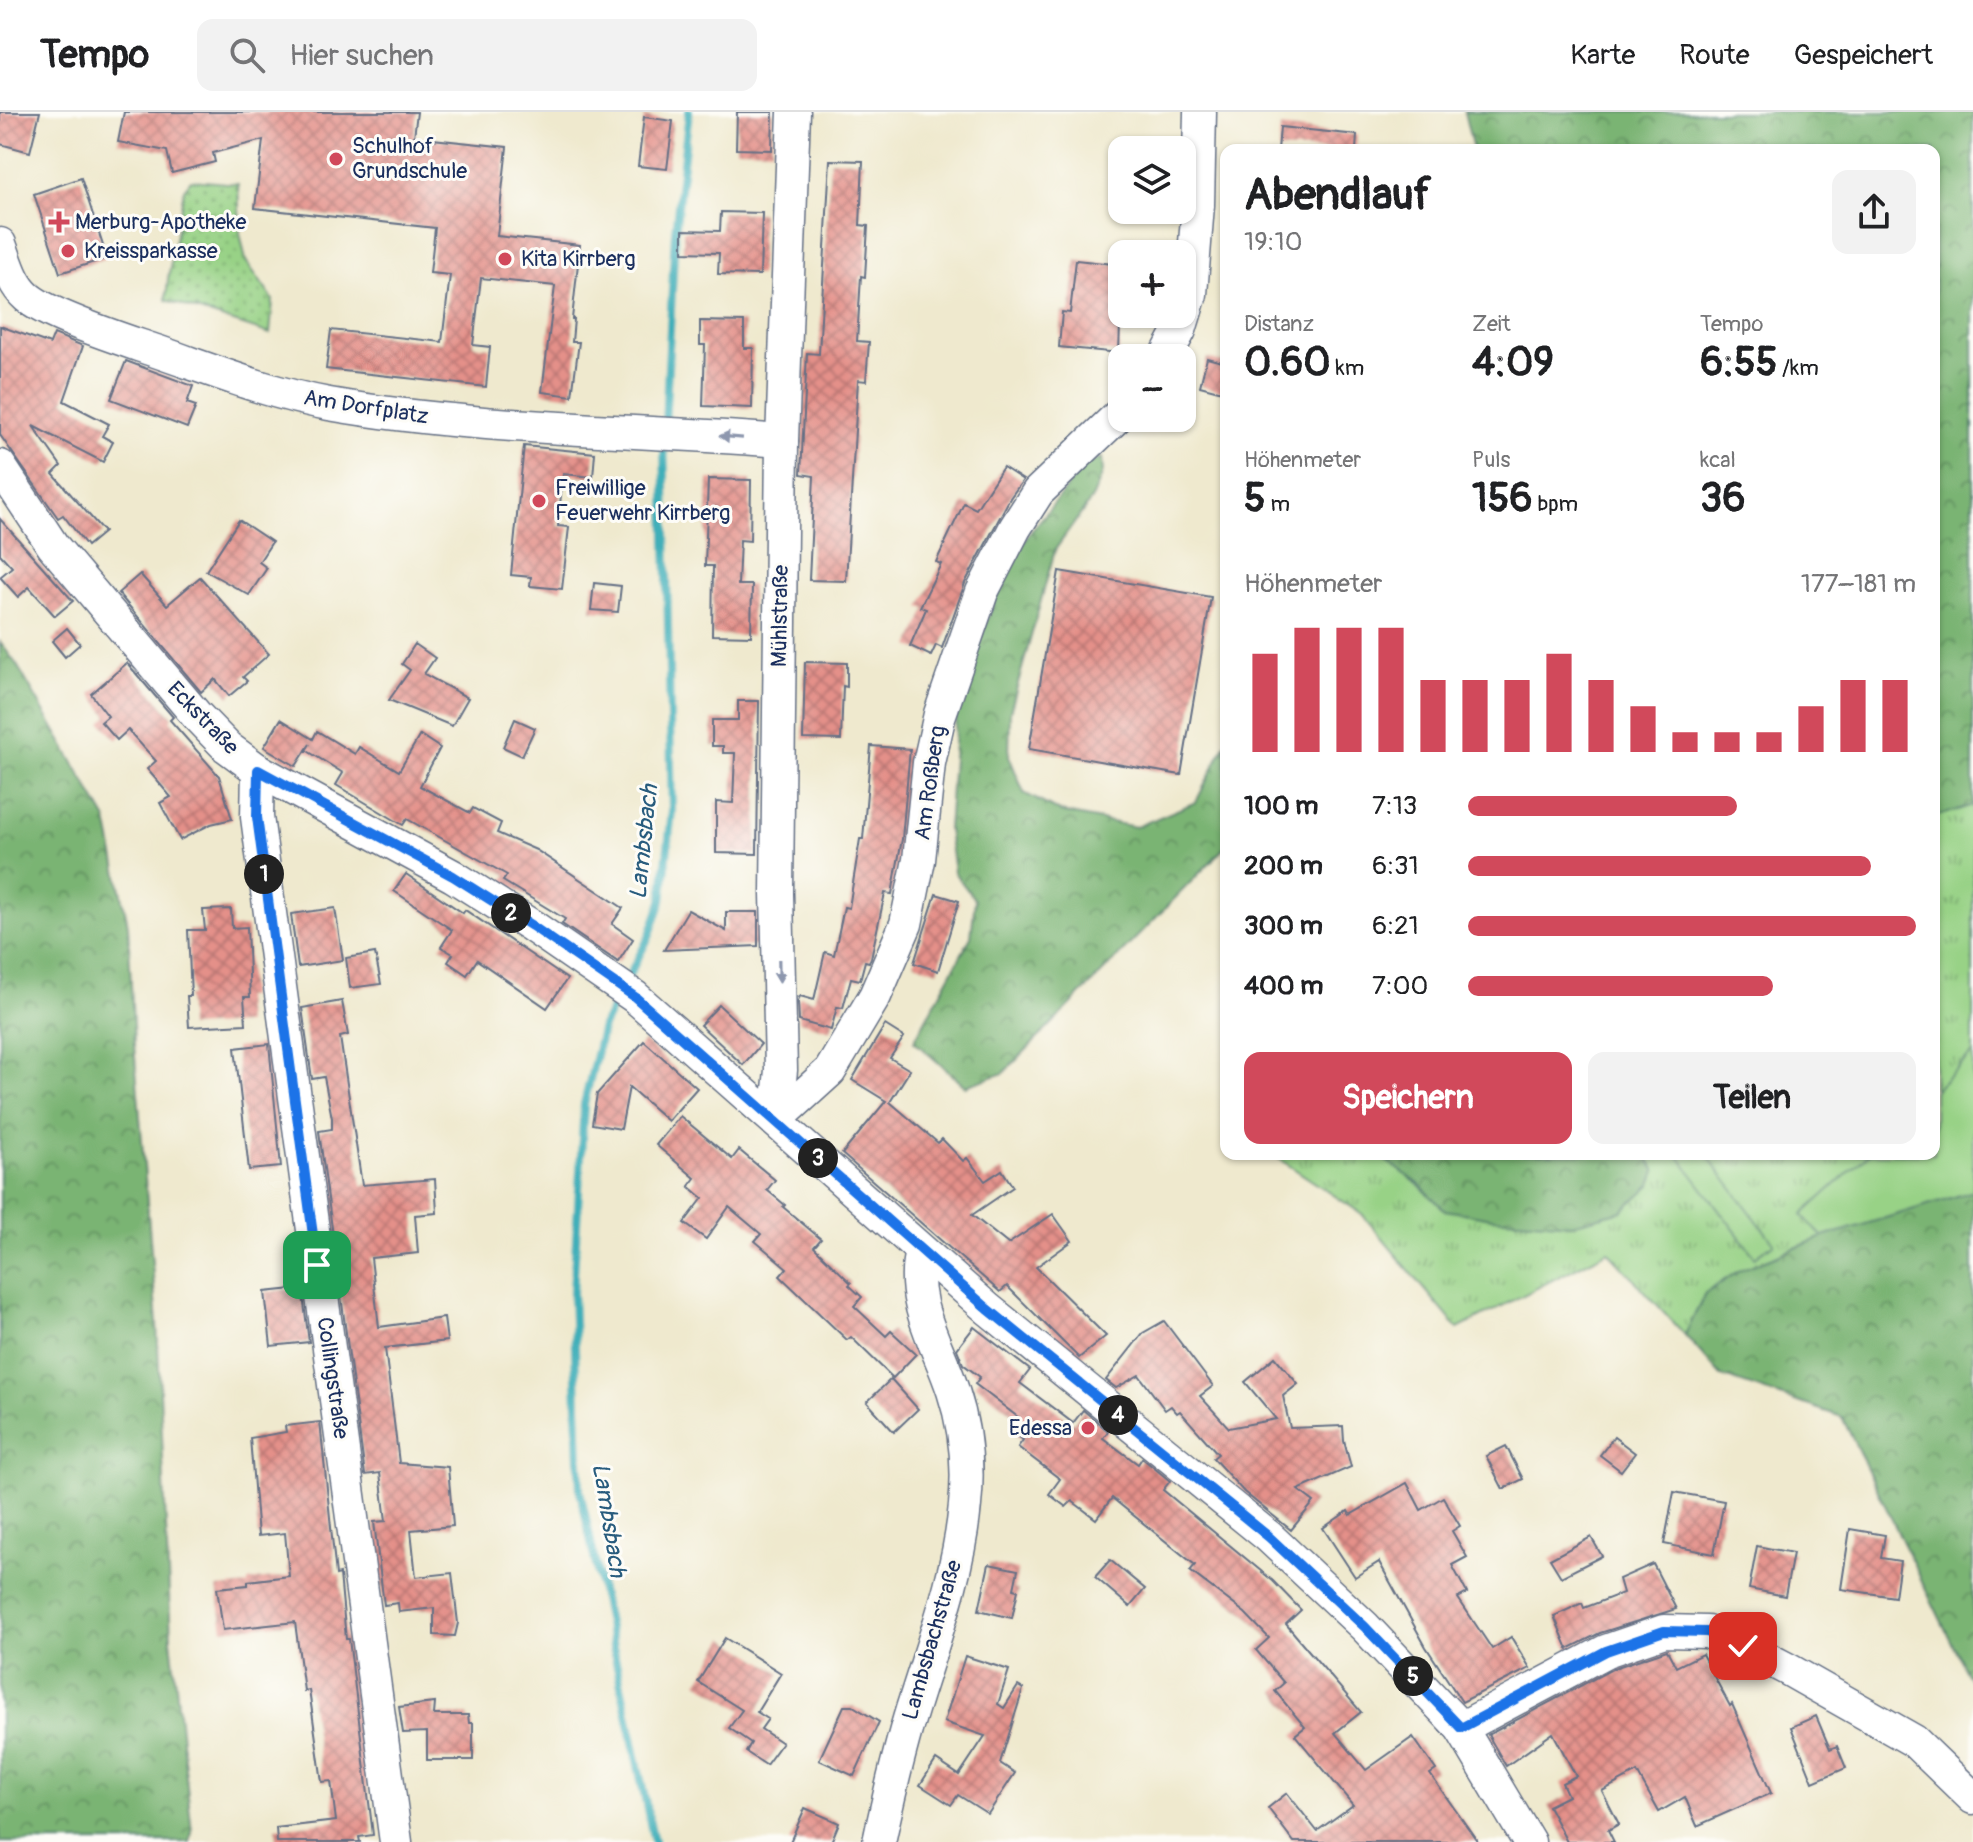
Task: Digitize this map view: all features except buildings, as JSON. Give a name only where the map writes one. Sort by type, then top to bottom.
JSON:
[{"type":"street","name":"Mühlstraße","points":[[776,1120],[781,1070],[777,893],[782,441],[794,112]]},
{"type":"street","points":[[1172,344],[1191,294],[1198,205],[1200,112]]},
{"type":"street","name":"Am Dorfplatz","points":[[0,244],[16,285],[28,298],[46,309],[256,385],[328,404],[427,417],[782,441]]},
{"type":"street","name":"Am Roßberg","points":[[776,1120],[830,1071],[875,996],[906,924],[919,860],[929,763],[940,714],[982,592],[1015,528],[1038,492],[1056,471],[1108,425]]},
{"type":"street","name":"Eckstraße","points":[[0,466],[63,558],[227,747],[258,770],[453,876],[623,988],[921,1251],[1269,1537],[1365,1627],[1461,1728],[1529,1842]]},
{"type":"street","name":"Collingstraße","points":[[258,770],[259,832],[396,1842]]},
{"type":"street","name":"Lambsbachstraße","points":[[879,1842],[914,1704],[948,1597],[965,1505],[965,1442],[953,1391],[918,1297],[916,1272],[921,1251]]},
{"type":"street","points":[[1461,1728],[1606,1651],[1664,1631],[1707,1632],[1743,1646],[1789,1670],[1914,1741],[1973,1798]]},
{"type":"green space","points":[[1464,112],[1973,112],[1973,805],[1940,815],[1940,144],[1472,144]]},
{"type":"green space","points":[[191,180],[238,184],[240,233],[246,261],[273,300],[270,334],[166,300],[184,189]]},
{"type":"green space","points":[[1102,458],[1103,472],[1093,497],[1055,550],[1010,712],[1009,756],[1024,793],[1060,812],[1136,827],[1196,802],[1220,755],[1220,852],[1004,1073],[965,1086],[914,1041],[971,937],[975,900],[954,872],[948,830],[957,701],[999,589],[1029,534],[1086,464]]},
{"type":"green space","points":[[0,642],[17,665],[107,820],[128,925],[134,1044],[157,1323],[171,1639],[192,1832],[190,1842],[0,1842]]},
{"type":"green space","points":[[1973,805],[1973,1053],[1940,1085],[1940,815]]},
{"type":"green space","points":[[1973,1053],[1973,1191],[1823,1237],[1802,1215],[1862,1160],[1940,1160],[1940,1085]]},
{"type":"green space","points":[[1281,1160],[1384,1160],[1420,1186],[1445,1210],[1656,1171],[1649,1160],[1863,1160],[1803,1215],[1823,1237],[1740,1270],[1705,1293],[1685,1335],[1608,1251],[1458,1329],[1362,1214]]},
{"type":"green space","points":[[1386,1160],[1649,1160],[1656,1171],[1651,1185],[1622,1211],[1572,1224],[1492,1218],[1445,1210],[1419,1184]]},
{"type":"green space","points":[[1682,1160],[1711,1160],[1774,1243],[1755,1257]]},
{"type":"green space","points":[[1973,1191],[1973,1686],[1842,1417],[1721,1376],[1685,1335],[1705,1294],[1740,1270],[1823,1237]]},
{"type":"waterway","name":"Lambsbach","points":[[665,426],[675,232],[689,112]]},
{"type":"waterway","name":"Lambsbach","points":[[626,981],[649,937],[662,901],[672,811],[664,440]]},
{"type":"waterway","name":"Lambsbach","points":[[620,993],[603,1026],[584,1104],[573,1292],[580,1490],[654,1842]]},
{"type":"place","name":"Schulhof Grundschule","points":[[336,159]]},
{"type":"place","name":"Merburg-Apotheke","points":[[59,222]]},
{"type":"place","name":"Kreissparkasse","points":[[68,251]]},
{"type":"place","name":"Kita Kirrberg","points":[[505,259]]},
{"type":"place","name":"Freiwillige Feuerwehr Kirrberg","points":[[539,501]]},
{"type":"place","name":"Edessa","points":[[1088,1428]]},
{"type":"route","points":[[317,1265],[257,817],[258,770],[453,876],[635,997],[988,1309],[1269,1537],[1365,1627],[1461,1728],[1606,1651],[1664,1631],[1707,1632],[1743,1646]]}]
